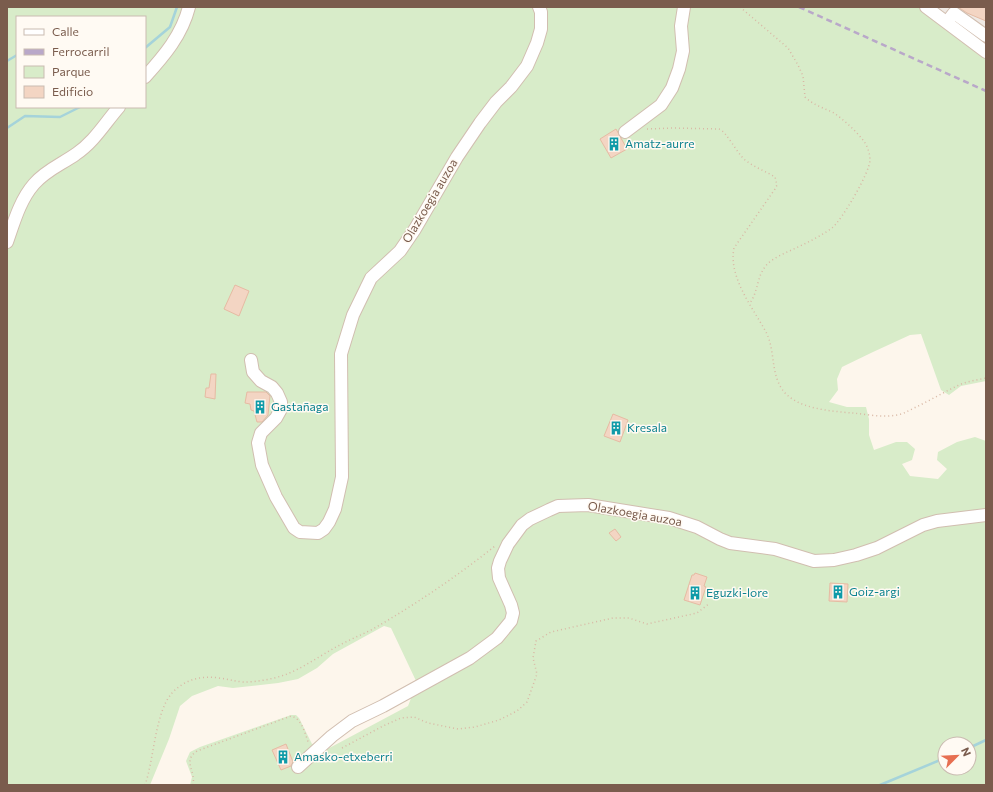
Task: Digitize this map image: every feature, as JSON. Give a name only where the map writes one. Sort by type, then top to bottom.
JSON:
[{"type":"street","points":[[146,76],[171,47],[184,22],[189,7]]},
{"type":"street","name":"Olazkoegia auzoa","points":[[251,360],[253,372],[261,381],[272,387],[277,393],[281,402],[276,418],[261,433],[258,443],[262,465],[276,497],[294,528],[300,532],[318,533],[329,522],[335,510],[342,477],[342,354],[354,315],[371,278],[400,251],[415,229],[457,156],[496,102],[511,87],[527,66],[537,43],[541,29],[539,7]]},
{"type":"street","points":[[630,129],[661,105],[672,88],[679,69],[683,51],[681,26],[684,7]]},
{"type":"street","points":[[926,7],[986,52]]},
{"type":"street","points":[[947,22],[954,13],[986,36]]},
{"type":"street","points":[[7,242],[23,198],[34,184],[53,167],[76,155],[89,144],[118,108]]},
{"type":"street","name":"Olazkoegia auzoa","points":[[298,767],[332,736],[352,721],[383,706],[470,658],[497,638],[511,621],[513,613],[499,578],[498,568],[500,561],[508,544],[522,525],[530,519],[554,508],[569,505],[588,505],[669,518],[697,527],[730,543],[775,549],[814,561],[834,560],[870,550],[897,539],[923,525],[937,521],[986,516]]},
{"type":"path","points":[[740,7],[788,48],[798,65],[802,76],[805,97],[812,103],[834,114],[851,127],[864,140],[870,160],[864,179],[837,223],[821,235],[771,261],[758,278],[753,299],[749,304]]},
{"type":"path","points":[[630,129],[719,129],[725,133],[736,151],[745,159],[775,177],[778,185],[776,189],[734,248],[734,266],[749,304],[770,342],[777,378],[781,389],[786,395],[800,404],[832,411],[886,416],[898,415],[966,382],[986,378]]},
{"type":"path","points":[[145,785],[150,771],[160,714],[168,698],[184,683],[203,677],[217,677],[242,682],[262,680],[288,674],[372,630],[468,568],[500,542]]},
{"type":"path","points":[[342,748],[401,718],[414,717],[428,723],[458,729],[475,727],[499,720],[517,711],[527,702],[537,674],[533,658],[536,641],[551,632],[613,618],[629,618],[647,624],[697,613],[710,602]]},
{"type":"path","points":[[193,785],[193,774],[190,763],[192,754],[291,716],[296,717],[300,722],[309,746],[315,752]]},
{"type":"shaded area","points":[[932,7],[986,7],[986,47]]},
{"type":"green space","points":[[7,7],[932,7],[986,47],[986,381],[961,386],[949,395],[941,390],[921,334],[910,335],[842,367],[837,379],[838,390],[829,402],[847,407],[866,407],[869,419],[869,435],[874,450],[896,442],[907,442],[915,449],[912,460],[902,464],[910,476],[938,479],[947,469],[937,460],[938,452],[957,442],[975,437],[986,441],[986,785],[190,785],[192,777],[186,761],[190,752],[200,747],[291,715],[296,715],[312,744],[319,743],[320,753],[408,706],[417,683],[391,628],[384,626],[333,654],[317,668],[298,679],[278,683],[233,688],[218,686],[192,696],[180,706],[169,739],[150,785],[7,785]]},
{"type":"building","points":[[958,7],[986,7],[986,21],[967,13]]},
{"type":"building","name":"Amatz-aurre","points":[[616,129],[627,149],[611,158],[600,139]]},
{"type":"building","points":[[235,285],[249,291],[239,316],[224,309]]},
{"type":"building","points":[[211,374],[216,374],[215,399],[205,397],[206,388],[209,388]]},
{"type":"building","name":"Gastañaga","points":[[247,392],[266,392],[270,396],[268,415],[262,422],[257,422],[254,411],[251,410],[250,404],[245,403]]},
{"type":"building","name":"Kresala","points":[[613,414],[628,420],[620,442],[604,436]]},
{"type":"building","points":[[615,529],[621,537],[616,541],[609,533]]},
{"type":"building","name":"Eguzki-lore","points":[[695,573],[707,577],[704,586],[706,587],[700,605],[684,600],[692,575]]},
{"type":"building","name":"Goiz-argi","points":[[830,583],[848,584],[847,602],[829,601]]},
{"type":"building","name":"Amasko-etxeberri","points":[[286,744],[293,762],[291,766],[281,770],[272,750]]},
{"type":"waterway","points":[[146,47],[170,27],[177,7]]},
{"type":"waterway","points":[[7,61],[16,56]]},
{"type":"waterway","points":[[7,128],[25,116],[60,117],[78,108]]},
{"type":"waterway","points":[[977,744],[986,740]]},
{"type":"waterway","points":[[880,785],[937,761]]},
{"type":"railway","points":[[799,7],[986,91]]},
{"type":"place","name":"Amatz-aurre","points":[[614,144]]},
{"type":"place","name":"Gastañaga","points":[[260,407]]},
{"type":"place","name":"Kresala","points":[[616,428]]},
{"type":"place","name":"Goiz-argi","points":[[838,592]]},
{"type":"place","name":"Eguzki-lore","points":[[695,593]]},
{"type":"place","name":"Amasko-etxeberri","points":[[283,757]]}]
